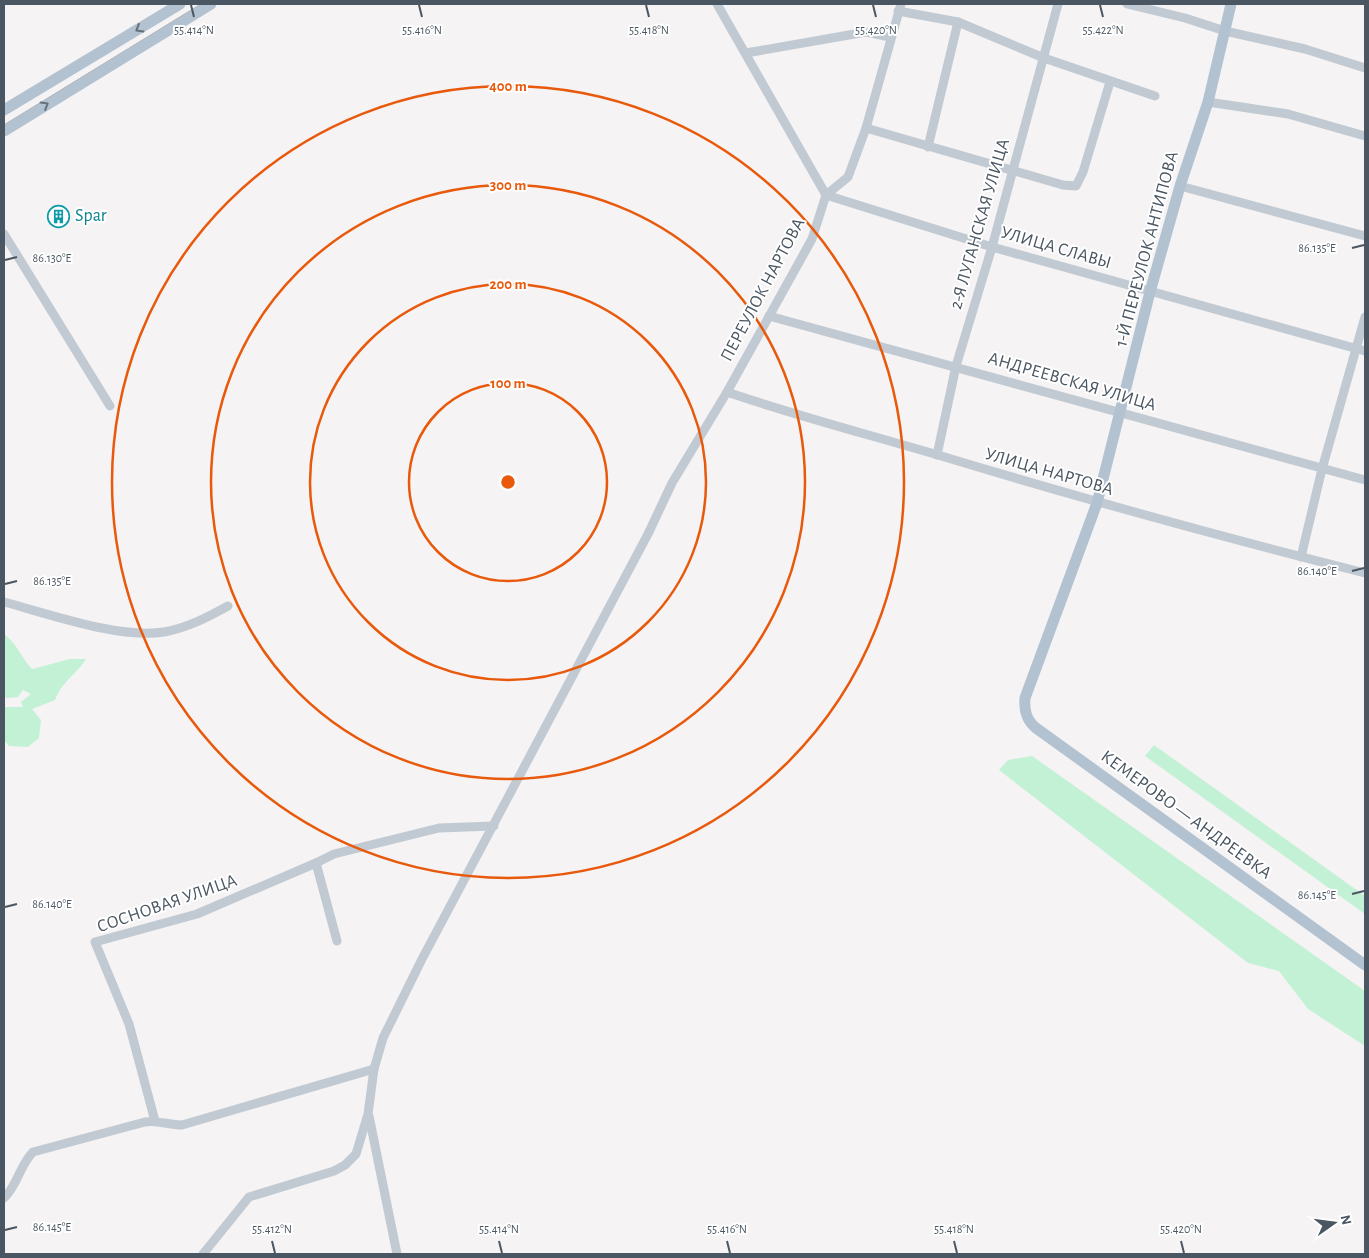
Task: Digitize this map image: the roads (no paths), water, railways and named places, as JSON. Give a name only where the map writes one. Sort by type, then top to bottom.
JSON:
[{"type":"main road","points":[[4,110],[180,4]]},
{"type":"main road","points":[[4,131],[211,4]]},
{"type":"main road","name":"1-Й ПЕРЕУЛОК АНТИПОВА","points":[[1036,728],[1026,717],[1025,698],[1097,503],[1121,414],[1150,292],[1180,186],[1208,102],[1231,4]]},
{"type":"main road","name":"КЕМЕРОВО — АНДРЕЕВКА","points":[[1036,728],[1365,966]]},
{"type":"street","points":[[718,4],[826,195],[848,177],[866,128],[899,7],[958,22],[1044,58],[1155,96]]},
{"type":"street","name":"2-Я ЛУГАНСКАЯ УЛИЦА","points":[[937,455],[956,366],[992,247],[1058,4]]},
{"type":"street","points":[[1127,4],[1185,18],[1225,31],[1305,50],[1365,68]]},
{"type":"street","points":[[928,147],[958,22]]},
{"type":"street","points":[[746,53],[866,32],[890,37]]},
{"type":"street","points":[[866,128],[1063,185],[1076,186],[1083,172],[1110,82]]},
{"type":"street","points":[[1208,102],[1288,114],[1365,136]]},
{"type":"street","points":[[1180,186],[1365,236]]},
{"type":"street","name":"УЛИЦА СЛАВЫ","points":[[826,195],[992,247],[1365,352]]},
{"type":"street","name":"ПЕРЕУЛОК НАРТОВА","points":[[368,1114],[374,1069],[383,1038],[400,1003],[603,615],[648,534],[672,484],[727,392],[812,239],[826,195]]},
{"type":"street","points":[[4,234],[30,280],[110,406]]},
{"type":"street","name":"АНДРЕЕВСКАЯ УЛИЦА","points":[[770,316],[1365,480]]},
{"type":"street","points":[[1301,557],[1322,469],[1365,316]]},
{"type":"street","name":"УЛИЦА НАРТОВА","points":[[727,392],[801,417],[1097,503],[1365,573]]},
{"type":"street","points":[[4,602],[110,629],[139,632],[163,632],[186,626],[228,606]]},
{"type":"street","points":[[337,941],[316,863],[334,854],[439,828],[494,826]]},
{"type":"street","name":"СОСНОВАЯ УЛИЦА","points":[[155,1121],[129,1024],[94,942],[197,914],[316,863]]},
{"type":"street","points":[[4,1198],[9,1194],[26,1159],[33,1152],[155,1121],[169,1126],[182,1125],[374,1069]]},
{"type":"street","points":[[203,1254],[249,1197],[334,1171],[345,1165],[356,1154],[368,1114]]},
{"type":"street","points":[[368,1114],[397,1254]]},
{"type":"tram line","points":[[4,125],[201,4]]},
{"type":"place","name":"Spar","points":[[59,216]]}]
